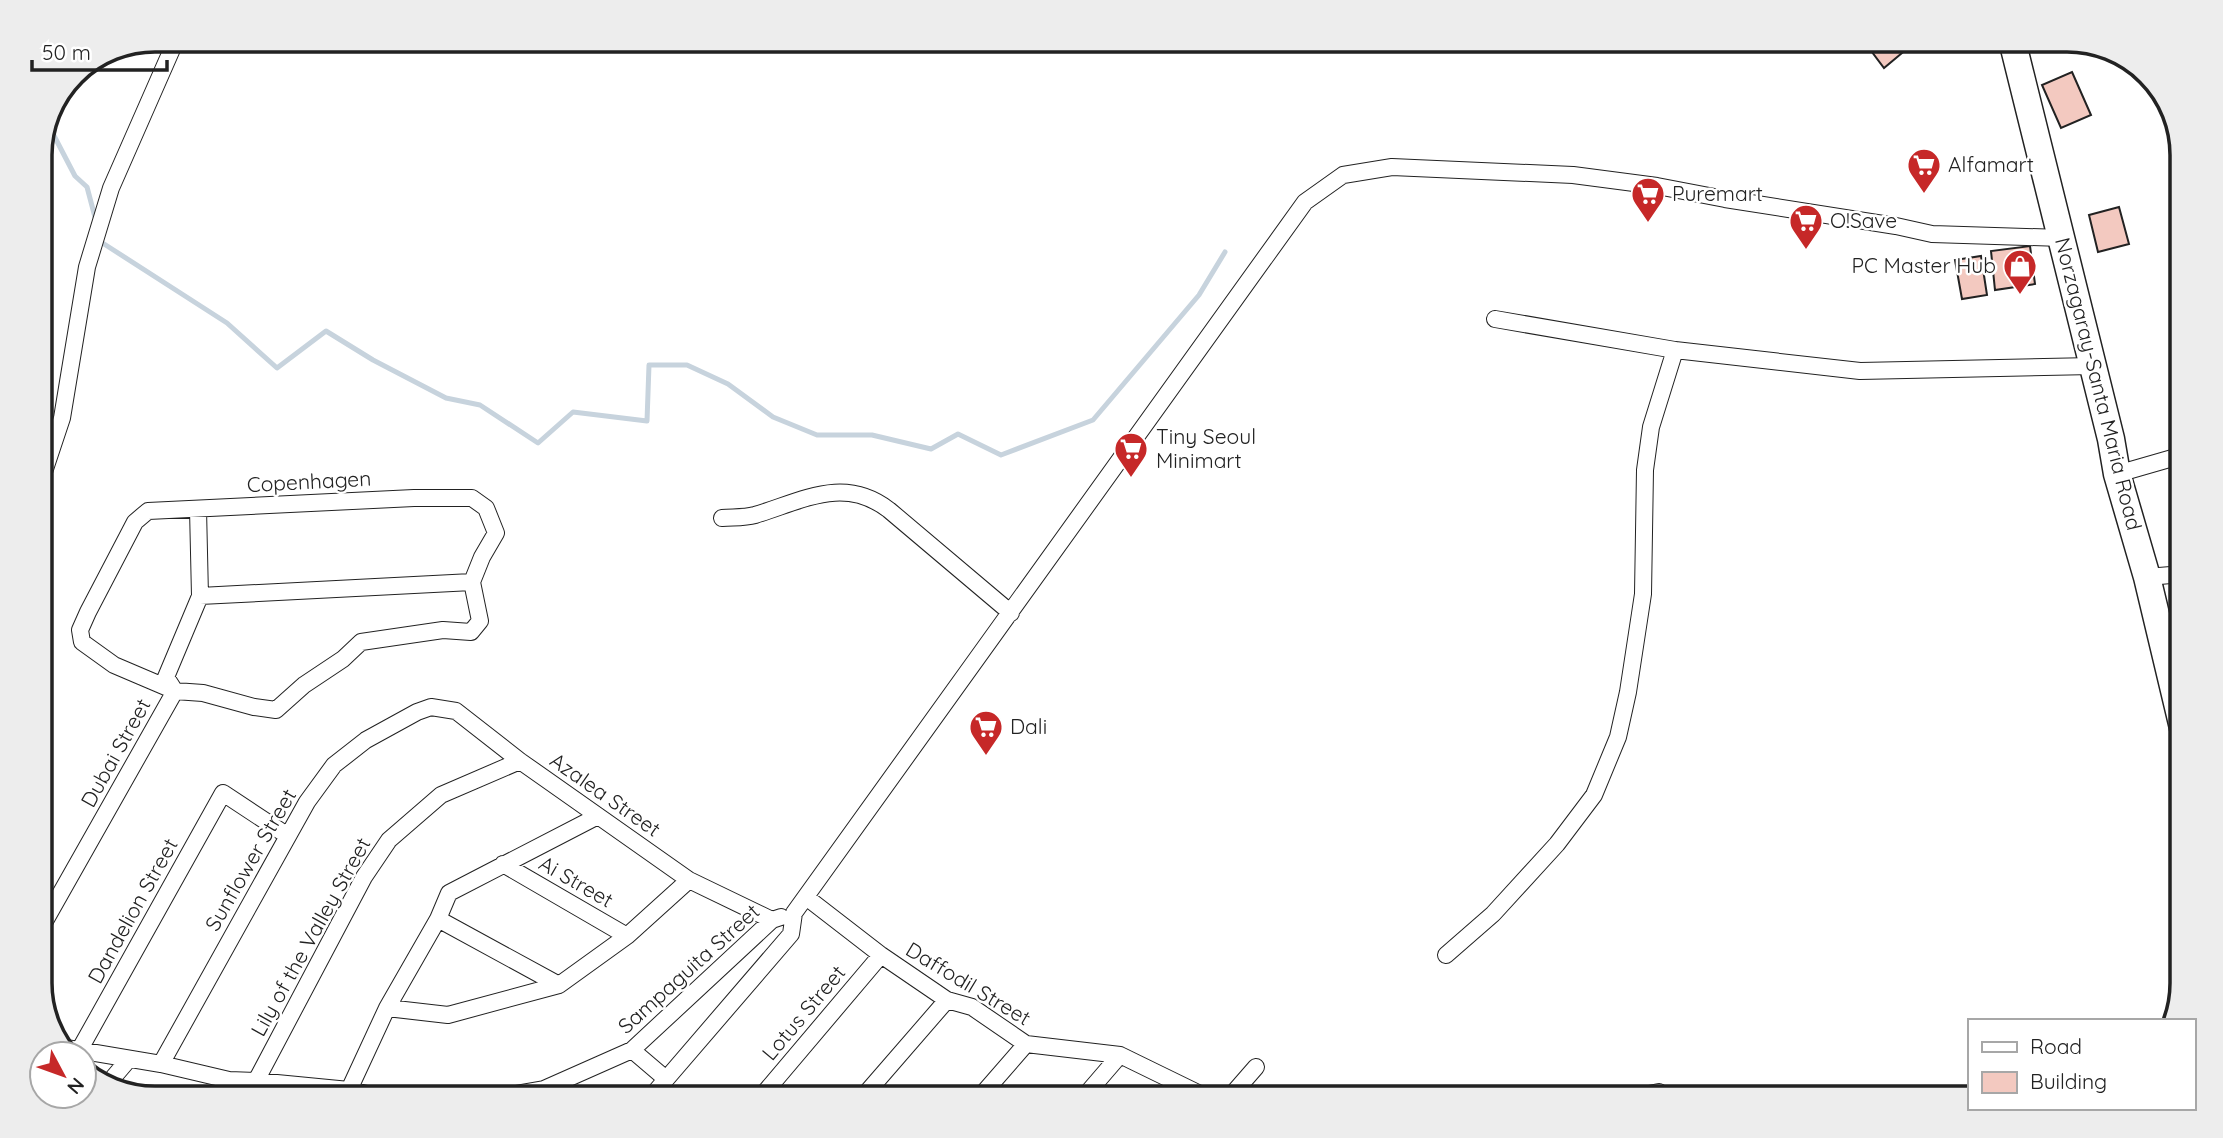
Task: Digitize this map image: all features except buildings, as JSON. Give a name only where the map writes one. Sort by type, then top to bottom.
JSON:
[{"type":"main road","name":"Norzagaray-Santa Maria Road","points":[[2015,52],[2118,474],[2170,673]]},
{"type":"street","points":[[53,445],[62,418],[87,267],[111,188],[171,52]]},
{"type":"street","points":[[660,1086],[791,934],[794,913],[1305,202],[1343,175],[1392,167],[1573,175],[1657,186],[1932,234],[2062,238]]},
{"type":"street","points":[[1495,319],[1675,350],[1860,372],[2093,366]]},
{"type":"street","points":[[1446,955],[1493,914],[1557,844],[1594,795],[1618,737],[1628,692],[1643,594],[1645,470],[1651,427],[1675,350]]},
{"type":"street","points":[[2118,474],[2170,459]]},
{"type":"street","points":[[722,518],[752,516],[797,500],[835,492],[860,494],[876,500],[889,510],[1011,614]]},
{"type":"street","name":"Copenhagen","points":[[175,691],[114,664],[82,642],[80,630],[135,522],[148,511],[472,498],[485,508],[496,533],[472,582]]},
{"type":"street","name":"Dubai Street","points":[[53,904],[175,691],[166,677],[200,596],[198,509]]},
{"type":"street","points":[[2147,577],[2170,575]]},
{"type":"street","points":[[175,691],[203,693],[276,710],[361,642],[443,629],[471,632],[480,621],[472,582],[200,596]]},
{"type":"street","name":"Azalea Street","points":[[417,712],[431,707],[456,711],[520,761],[689,880],[772,920]]},
{"type":"street","name":"Sunflower Street","points":[[161,1064],[307,802],[334,765],[366,740],[417,712]]},
{"type":"street","name":"Lily of the Valley Street","points":[[256,1081],[365,877],[389,840],[441,795],[520,761]]},
{"type":"street","name":"Dandelion Street","points":[[85,1040],[223,793],[288,836]]},
{"type":"street","points":[[351,1086],[387,1008],[438,919],[449,893],[598,816]]},
{"type":"street","name":"Ai Street","points":[[503,864],[628,936]]},
{"type":"street","points":[[387,1008],[448,1015],[559,985],[628,936],[689,880]]},
{"type":"street","name":"Daffodil Street","points":[[806,897],[881,955],[947,1000],[972,1007],[1026,1044],[1120,1055],[1184,1086]]},
{"type":"street","name":"Sampaguita Street","points":[[557,1086],[632,1050],[772,920],[794,913]]},
{"type":"street","points":[[438,919],[559,985]]},
{"type":"street","name":"Lotus Street","points":[[770,1086],[881,955]]},
{"type":"street","points":[[872,1086],[947,1000]]},
{"type":"street","points":[[989,1086],[1026,1044]]},
{"type":"street","points":[[632,1050],[666,1079]]},
{"type":"street","points":[[98,1053],[229,1080],[285,1086]]},
{"type":"street","points":[[1093,1086],[1120,1055]]},
{"type":"street","points":[[114,1077],[129,1059]]},
{"type":"street","points":[[1239,1086],[1256,1067]]},
{"type":"street","points":[[224,1086],[229,1080]]},
{"type":"waterway","points":[[55,137],[75,176],[87,187],[96,221]]},
{"type":"waterway","points":[[100,238],[101,242],[227,323],[277,368],[326,331],[373,360],[446,398],[480,405],[538,443],[573,412],[647,421],[649,365],[687,365],[728,384],[773,417],[817,435],[872,435],[931,449],[958,434],[1001,455],[1093,420],[1199,295],[1225,252]]},
{"type":"place","name":"Alfamart","points":[[1924,195]]},
{"type":"place","name":"Puremart","points":[[1648,224]]},
{"type":"place","name":"O!Save","points":[[1806,251]]},
{"type":"place","name":"PC Master Hub","points":[[2020,296]]},
{"type":"place","name":"Tiny Seoul Minimart","points":[[1131,479]]},
{"type":"place","name":"Dali","points":[[986,757]]}]
